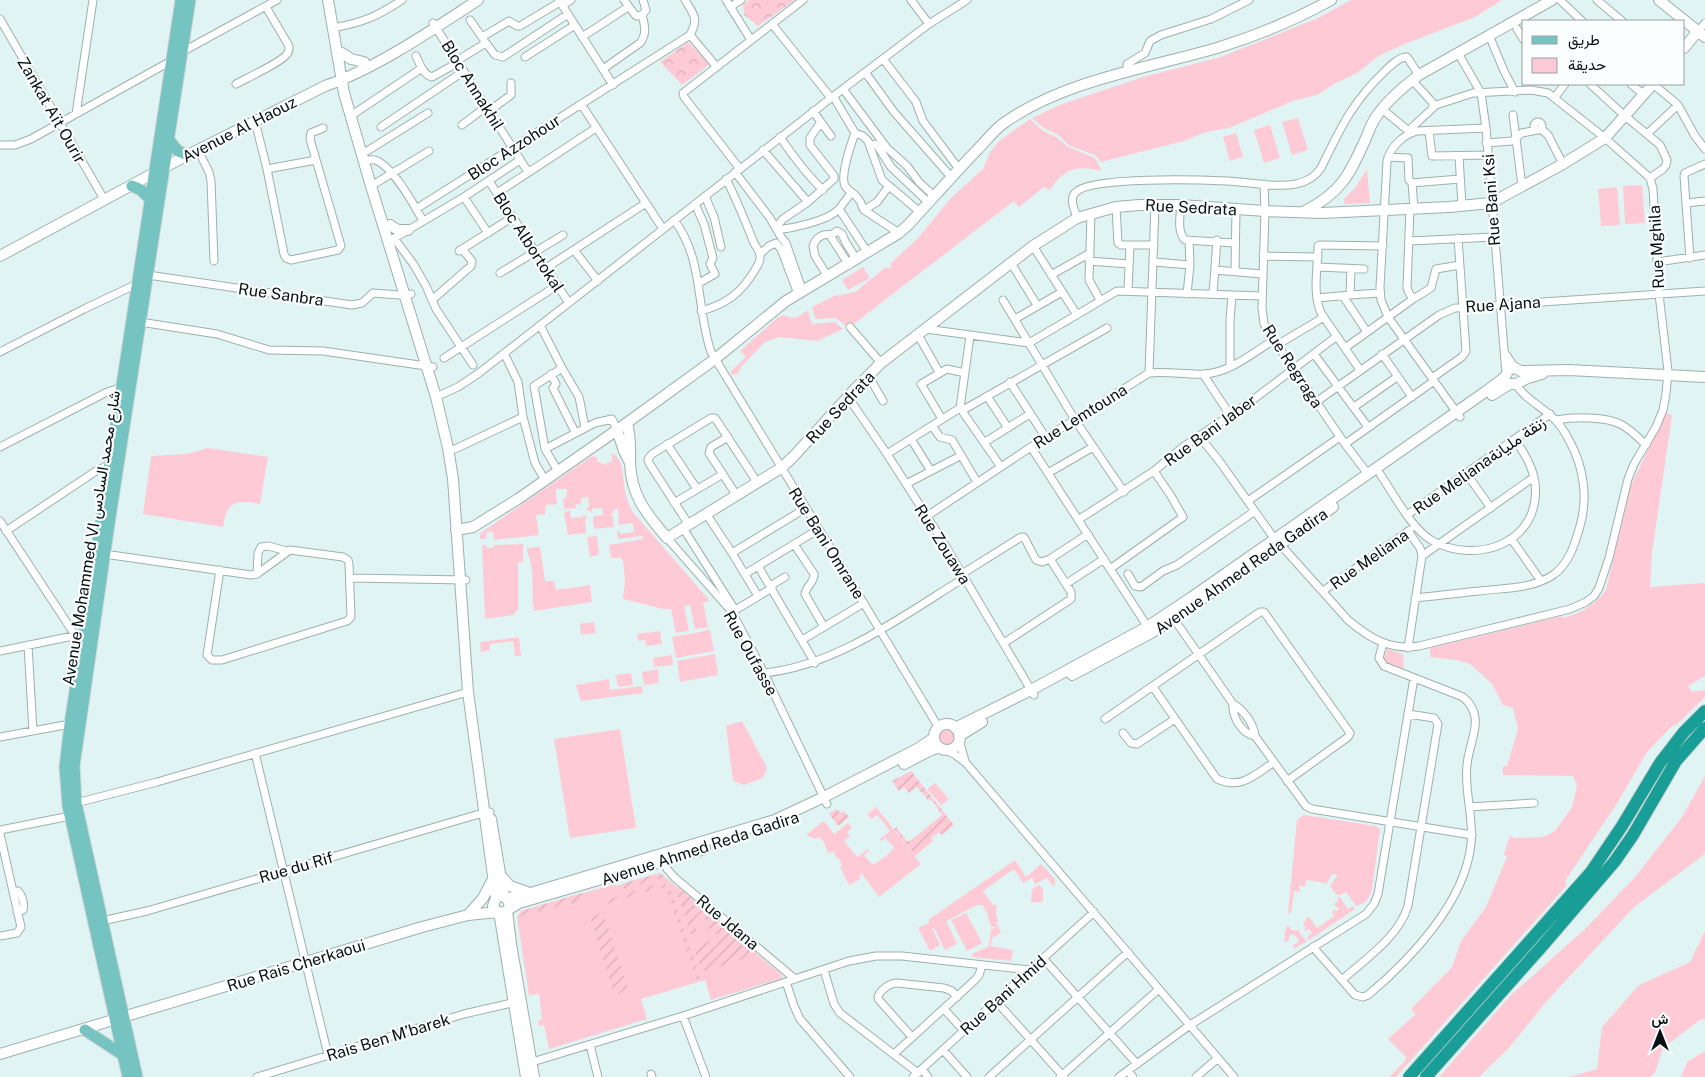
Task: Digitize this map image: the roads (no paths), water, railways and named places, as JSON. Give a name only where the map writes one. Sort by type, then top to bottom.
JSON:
[{"type":"highway","points":[[1410,1077],[1591,872],[1660,763],[1684,732],[1705,712]]},
{"type":"highway","points":[[1426,1077],[1610,868],[1633,835],[1676,761],[1705,728]]},
{"type":"main road","name":"Avenue Mohammed VI شارع محمد السادس","points":[[128,1077],[123,1055],[120,1019],[102,921],[76,803],[74,775],[104,554],[148,275],[171,61],[180,0]]},
{"type":"main road","name":"Avenue Mohammed VI شارع محمد السادس","points":[[137,1077],[120,1019],[70,816],[65,777],[79,635],[150,199],[169,140],[190,0]]},
{"type":"main road","points":[[330,0],[343,76],[455,449],[468,692],[527,1064],[526,1077]]},
{"type":"main road","name":"Avenue Al Haouz","points":[[343,76],[364,62],[434,25],[468,0]]},
{"type":"main road","name":"Avenue Al Haouz","points":[[0,256],[193,153],[325,86],[478,0]]},
{"type":"main road","points":[[459,530],[473,528],[545,480],[715,359],[786,302],[899,233],[932,200],[1001,124],[1024,110],[1061,92],[1236,42],[1331,0]]},
{"type":"main road","points":[[1302,212],[1328,198],[1340,186],[1349,173],[1371,126],[1382,109],[1395,94],[1415,77],[1552,0]]},
{"type":"main road","points":[[1664,2],[1702,34],[1685,47]]},
{"type":"main road","points":[[335,28],[342,53],[343,76],[366,157]]},
{"type":"main road","points":[[342,53],[351,59],[364,62]]},
{"type":"main road","name":"Rue Sedrata","points":[[667,538],[781,468],[812,438],[868,375],[882,363],[1033,246],[1077,218],[1116,207],[1155,205],[1302,212],[1462,206],[1491,203],[1563,164],[1605,138],[1652,85]]},
{"type":"main road","points":[[169,140],[176,149],[193,153]]},
{"type":"main road","points":[[374,184],[390,226],[391,240]]},
{"type":"main road","points":[[132,186],[141,190],[150,199]]},
{"type":"main road","points":[[390,226],[398,230],[408,230]]},
{"type":"main road","name":"Avenue Ahmed Reda Gadira","points":[[958,735],[1033,692],[1149,630],[1174,619],[1368,474],[1514,379],[1552,373],[1705,377]]},
{"type":"main road","name":"Avenue Ahmed Reda Gadira","points":[[1668,377],[1705,381]]},
{"type":"main road","points":[[439,396],[459,530]]},
{"type":"main road","name":"Avenue Ahmed Reda Gadira","points":[[1149,630],[1192,597],[1380,474],[1458,414]]},
{"type":"main road","name":"Rue Oufasse","points":[[627,423],[630,436],[630,464],[636,497],[642,508],[667,538]]},
{"type":"main road","name":"Rue Oufasse","points":[[617,430],[630,464]]},
{"type":"main road","points":[[602,440],[614,443],[624,452]]},
{"type":"main road","points":[[462,580],[487,813]]},
{"type":"main road","points":[[948,725],[958,735],[954,748],[942,749],[936,745],[934,738],[939,728],[948,725]]},
{"type":"main road","name":"Avenue Ahmed Reda Gadira","points":[[502,904],[530,893],[662,858],[797,818],[917,750],[934,738]]},
{"type":"main road","name":"Avenue Ahmed Reda Gadira","points":[[826,800],[931,750],[942,749]]},
{"type":"main road","name":"Avenue Ahmed Reda Gadira","points":[[502,904],[524,902],[662,858]]},
{"type":"main road","points":[[497,876],[510,886],[530,893]]},
{"type":"main road","points":[[497,876],[468,915],[489,920],[506,933]]},
{"type":"main road","points":[[506,933],[524,902]]},
{"type":"main road","name":"Rue Rais Cherkaoui","points":[[0,1054],[502,904]]},
{"type":"main road","points":[[85,1030],[123,1055]]},
{"type":"main road","points":[[527,1064],[534,1077]]},
{"type":"street","points":[[76,114],[93,0]]},
{"type":"street","points":[[182,52],[277,0]]},
{"type":"street","points":[[335,28],[363,22],[384,12],[402,0]]},
{"type":"street","points":[[416,56],[428,76],[432,77],[458,61],[509,22],[520,26],[561,2],[570,0]]},
{"type":"street","points":[[624,0],[633,15],[636,16],[642,15],[646,10],[646,1]]},
{"type":"street","points":[[685,0],[696,19],[695,27],[690,35],[716,66]]},
{"type":"street","points":[[741,0],[728,3],[751,40]]},
{"type":"street","points":[[801,293],[786,243],[683,95],[684,91],[803,0]]},
{"type":"street","points":[[912,0],[929,24]]},
{"type":"street","points":[[439,396],[458,388],[598,281],[813,111],[929,24],[965,0]]},
{"type":"street","points":[[1128,72],[1127,64],[1145,53],[1147,46],[1152,40],[1165,33],[1211,20],[1248,0]]},
{"type":"street","points":[[1560,0],[1580,20]]},
{"type":"street","points":[[1597,0],[1617,20]]},
{"type":"street","points":[[561,2],[613,85]]},
{"type":"street","points":[[236,84],[275,63],[286,56],[288,52],[289,46],[266,7]]},
{"type":"street","points":[[582,37],[628,7]]},
{"type":"street","points":[[470,20],[495,55],[502,57],[568,14]]},
{"type":"street","points":[[603,69],[640,43],[645,30],[642,15]]},
{"type":"street","name":"Zankat Aït Ourir","points":[[0,19],[105,201]]},
{"type":"street","points":[[1702,34],[1705,23]]},
{"type":"street","points":[[772,24],[832,97],[855,133],[863,136],[868,141],[882,180],[920,212]]},
{"type":"street","name":"Bloc Annakhil","points":[[434,25],[528,172]]},
{"type":"street","points":[[525,57],[575,25]]},
{"type":"street","points":[[1517,29],[1522,37]]},
{"type":"street","name":"Bloc Azzohour","points":[[416,209],[690,35]]},
{"type":"street","points":[[1489,35],[1504,72],[1515,92]]},
{"type":"street","name":"Rue Bani Ksi","points":[[1458,53],[1481,93],[1486,128],[1505,353],[1504,363],[1514,379]]},
{"type":"street","points":[[1077,218],[1072,203],[1075,193],[1079,189],[1099,184],[1159,180],[1297,184],[1316,176],[1349,112],[1375,80],[1402,58],[1407,57],[1410,59],[1415,77],[1433,106]]},
{"type":"street","points":[[883,59],[916,102],[923,121],[959,169]]},
{"type":"street","points":[[0,145],[22,144],[171,61]]},
{"type":"street","points":[[355,113],[422,68]]},
{"type":"street","points":[[381,127],[464,71]]},
{"type":"street","points":[[865,72],[894,112],[952,178]]},
{"type":"street","points":[[462,125],[511,95],[511,83]]},
{"type":"street","points":[[1555,97],[1564,85]]},
{"type":"street","points":[[1458,414],[1388,317],[1383,307],[1380,293],[1388,157],[1393,147],[1433,106],[1450,102],[1468,94],[1515,92],[1536,87],[1555,97],[1650,178],[1663,169],[1667,160],[1660,145],[1591,85]]},
{"type":"street","points":[[1632,85],[1644,95]]},
{"type":"street","points":[[1654,85],[1678,105],[1695,136],[1705,149]]},
{"type":"street","points":[[843,89],[887,148],[907,166],[932,200]]},
{"type":"street","points":[[581,104],[663,229]]},
{"type":"street","points":[[1647,134],[1678,105]]},
{"type":"street","points":[[1382,109],[1409,132],[1486,128]]},
{"type":"street","points":[[813,111],[831,136]]},
{"type":"street","points":[[366,157],[428,113]]},
{"type":"street","points":[[1513,115],[1522,186]]},
{"type":"street","points":[[255,121],[284,254],[286,258],[291,260],[338,250],[341,246],[310,136],[313,132],[323,128]]},
{"type":"street","points":[[776,228],[783,220],[808,202],[833,180],[834,176],[810,146],[809,141],[821,122]]},
{"type":"street","points":[[497,192],[596,128]]},
{"type":"street","points":[[1486,143],[1510,141],[1522,133],[1539,129],[1548,135],[1563,164]]},
{"type":"street","points":[[1429,131],[1432,156],[1487,155]]},
{"type":"street","points":[[855,133],[848,154],[844,181],[846,187],[859,199],[864,210],[899,233]]},
{"type":"street","points":[[780,137],[807,173],[823,190]]},
{"type":"street","points":[[870,146],[877,145],[891,167],[932,200]]},
{"type":"street","points":[[763,150],[808,202]]},
{"type":"street","points":[[374,184],[429,151]]},
{"type":"street","points":[[193,153],[209,172],[211,181],[214,261]]},
{"type":"street","points":[[1459,156],[1462,206]]},
{"type":"street","points":[[366,157],[377,161],[391,174],[423,221]]},
{"type":"street","points":[[1388,157],[1408,158],[1409,182],[1412,183],[1412,208],[1407,288],[1413,299]]},
{"type":"street","points":[[267,169],[316,160]]},
{"type":"street","name":"Bloc Azzohour","points":[[391,240],[464,197],[520,160]]},
{"type":"street","points":[[1690,258],[1685,173],[1705,164]]},
{"type":"street","name":"Rue Mghila","points":[[1408,648],[1570,609],[1590,599],[1597,592],[1609,558],[1628,479],[1663,410],[1668,377],[1659,294],[1653,189],[1650,178]]},
{"type":"street","points":[[702,311],[718,306],[739,291],[754,273],[761,260],[741,208],[726,179]]},
{"type":"street","points":[[1412,183],[1460,179]]},
{"type":"street","name":"Bloc Albortokal","points":[[489,181],[569,303]]},
{"type":"street","name":"Rue Regraga","points":[[1264,184],[1265,211],[1262,274],[1264,324],[1340,437],[1368,474]]},
{"type":"street","points":[[864,210],[876,202],[889,186]]},
{"type":"street","points":[[776,228],[802,226],[832,215],[851,193]]},
{"type":"street","points":[[705,196],[716,224],[721,247]]},
{"type":"street","points":[[464,197],[488,233]]},
{"type":"street","points":[[1686,203],[1705,201]]},
{"type":"street","points":[[546,268],[646,203]]},
{"type":"street","points":[[695,204],[704,224],[712,250],[714,258],[710,264],[715,274],[698,283]]},
{"type":"street","points":[[1155,205],[1149,373],[1214,373],[1230,367],[1324,317]]},
{"type":"street","points":[[1182,205],[1181,234],[1185,240],[1234,242]]},
{"type":"street","points":[[1116,207],[1117,242],[1121,245],[1154,244]]},
{"type":"street","points":[[839,209],[868,253]]},
{"type":"street","points":[[1235,271],[1236,209]]},
{"type":"street","points":[[1091,214],[1089,280],[1100,300]]},
{"type":"street","points":[[432,300],[471,266],[472,261],[461,250],[513,217]]},
{"type":"street","name":"Rue Bani Omrane","points":[[674,220],[689,245],[698,283],[704,331],[711,352],[939,728]]},
{"type":"street","points":[[828,277],[815,256],[813,246],[821,236],[825,234],[831,235],[837,231],[842,234],[853,262]]},
{"type":"street","points":[[500,273],[563,235]]},
{"type":"street","points":[[1410,241],[1494,237]]},
{"type":"street","points":[[1346,444],[1412,397],[1465,354],[1466,342],[1458,238]]},
{"type":"street","points":[[391,240],[417,269],[432,300],[473,365]]},
{"type":"street","points":[[1187,294],[1190,265],[1189,240]]},
{"type":"street","points":[[1213,294],[1217,240]]},
{"type":"street","points":[[760,254],[776,243],[781,249],[801,293]]},
{"type":"street","points":[[1128,290],[1130,245]]},
{"type":"street","points":[[1360,370],[1317,304],[1319,245],[1383,246]]},
{"type":"street","points":[[1033,246],[1077,315]]},
{"type":"street","points":[[574,250],[598,281]]},
{"type":"street","points":[[1051,276],[1090,253]]},
{"type":"street","points":[[1658,262],[1705,255]]},
{"type":"street","points":[[1263,256],[1318,256]]},
{"type":"street","points":[[1089,261],[1129,264]]},
{"type":"street","points":[[1154,262],[1190,265]]},
{"type":"street","points":[[1011,263],[1037,305]]},
{"type":"street","points":[[1345,348],[1431,288],[1433,274],[1436,269],[1460,266]]},
{"type":"street","points":[[1317,267],[1364,269]]},
{"type":"street","points":[[1351,269],[1347,296],[1367,332]]},
{"type":"street","points":[[1215,270],[1262,274]]},
{"type":"street","name":"Rue Sanbra","points":[[148,275],[352,305],[362,303],[373,293],[408,294]]},
{"type":"street","points":[[0,352],[137,284]]},
{"type":"street","points":[[444,358],[558,285]]},
{"type":"street","points":[[939,372],[922,332],[1029,343],[1113,292],[1128,290],[1262,296]]},
{"type":"street","name":"Rue Ajana","points":[[1316,402],[1439,315],[1462,307],[1705,291]]},
{"type":"street","points":[[1015,319],[1062,292]]},
{"type":"street","points":[[1316,298],[1380,293]]},
{"type":"street","points":[[1230,367],[1232,295]]},
{"type":"street","points":[[1003,300],[1075,420],[1124,492]]},
{"type":"street","points":[[140,322],[217,334],[269,350],[323,351],[430,366]]},
{"type":"street","points":[[540,325],[579,397],[585,427]]},
{"type":"street","points":[[850,328],[882,363]]},
{"type":"street","points":[[887,454],[942,419],[987,396],[1107,328]]},
{"type":"street","points":[[970,336],[961,409],[985,442],[1000,467]]},
{"type":"street","name":"Rue Bani Jaber","points":[[1078,520],[1154,471],[1337,336]]},
{"type":"street","points":[[504,353],[518,382],[535,463],[545,480]]},
{"type":"street","name":"Rue Bani Ksi","points":[[1505,353],[1514,379]]},
{"type":"street","points":[[1314,354],[1368,427]]},
{"type":"street","points":[[1382,354],[1412,397]]},
{"type":"street","points":[[558,471],[545,449],[534,386],[562,368]]},
{"type":"street","points":[[942,419],[921,384],[939,372],[950,368],[965,373]]},
{"type":"street","name":"Rue Lemtouna","points":[[926,516],[1149,373]]},
{"type":"street","points":[[551,374],[556,384],[553,388],[576,432]]},
{"type":"street","points":[[1203,374],[1230,415]]},
{"type":"street","points":[[868,375],[883,401]]},
{"type":"street","points":[[1354,407],[1397,377]]},
{"type":"street","points":[[1415,598],[1504,588],[1541,581],[1554,575],[1568,558],[1578,536],[1584,506],[1583,483],[1578,459],[1571,443],[1556,420],[1514,379]]},
{"type":"street","points":[[1010,382],[1046,438]]},
{"type":"street","points":[[0,447],[106,392],[120,388]]},
{"type":"street","points":[[987,396],[1008,428]]},
{"type":"street","name":"Rue Zouawa","points":[[848,397],[906,484],[1033,692]]},
{"type":"street","points":[[985,442],[1030,414]]},
{"type":"street","name":"Rue Melianaزنقة مليانة","points":[[1408,515],[1550,414]]},
{"type":"street","points":[[455,449],[524,417]]},
{"type":"street","points":[[757,482],[716,419],[712,418],[652,454],[648,459],[734,611],[786,577]]},
{"type":"street","points":[[1556,420],[1578,418],[1615,422],[1628,429],[1646,445]]},
{"type":"street","points":[[545,449],[595,423],[612,419],[617,430]]},
{"type":"street","points":[[932,426],[940,437],[952,440],[977,482]]},
{"type":"street","points":[[1199,436],[1278,541],[1356,627],[1382,643],[1394,647],[1408,648],[1422,556],[1420,548],[1408,531]]},
{"type":"street","points":[[728,437],[711,447],[708,451],[737,496]]},
{"type":"street","points":[[1248,501],[1340,437]]},
{"type":"street","points":[[911,439],[931,471]]},
{"type":"street","points":[[1380,474],[1415,526],[1425,536],[1440,544],[1460,550],[1476,551],[1498,547],[1512,540],[1525,525],[1532,511],[1536,492],[1534,477],[1529,463],[1515,439]]},
{"type":"street","points":[[668,444],[697,490]]},
{"type":"street","points":[[1031,447],[1149,630]]},
{"type":"street","points":[[1048,472],[1093,447]]},
{"type":"street","points":[[906,484],[960,456]]},
{"type":"street","points":[[6,531],[108,465]]},
{"type":"street","points":[[1110,569],[1183,517],[1154,471]]},
{"type":"street","points":[[1466,473],[1491,508]]},
{"type":"street","points":[[674,503],[723,474]]},
{"type":"street","points":[[1422,556],[1534,477]]},
{"type":"street","points":[[732,553],[806,508]]},
{"type":"street","points":[[1128,574],[1135,586],[1141,587],[1255,511]]},
{"type":"street","points":[[707,514],[758,596]]},
{"type":"street","points":[[0,521],[79,635],[0,651]]},
{"type":"street","name":"Rue Meliana","points":[[1323,592],[1415,526]]},
{"type":"street","points":[[745,574],[819,528]]},
{"type":"street","points":[[764,673],[788,670],[834,655],[880,629],[1022,537],[1024,537],[1037,561],[1042,562],[1050,559],[1088,534]]},
{"type":"street","name":"Rue Oufasse","points":[[667,538],[734,611],[826,800]]},
{"type":"street","points":[[1512,540],[1541,581]]},
{"type":"street","points":[[794,544],[814,574],[814,579],[806,589],[805,594],[824,627]]},
{"type":"street","points":[[220,570],[208,655],[209,658],[216,661],[350,620],[352,613],[350,578],[348,560],[344,557],[294,550],[287,551],[268,546],[261,547],[258,553],[257,574]]},
{"type":"street","points":[[104,554],[251,575],[257,574],[287,551]]},
{"type":"street","points":[[1004,643],[1070,600],[1072,595],[1050,559]]},
{"type":"street","points":[[1066,584],[1104,559]]},
{"type":"street","points":[[758,566],[815,662]]},
{"type":"street","points":[[350,578],[462,580]]},
{"type":"street","points":[[802,640],[864,603]]},
{"type":"street","points":[[1105,720],[1262,611],[1266,613],[1350,733],[1348,737],[1287,781]]},
{"type":"street","points":[[1174,619],[1233,704],[1235,717],[1245,731],[1255,736],[1303,804],[1309,808],[1472,835]]},
{"type":"street","points":[[1313,947],[1355,995],[1360,997],[1366,996],[1380,986],[1413,952],[1435,924],[1450,902],[1466,868],[1472,835],[1466,773],[1476,718],[1472,708],[1463,698],[1382,664],[1379,658],[1382,643]]},
{"type":"street","points":[[28,645],[33,730]]},
{"type":"street","points":[[1119,1077],[1190,1025],[1366,914],[1374,904],[1378,894],[1414,678]]},
{"type":"street","points":[[1153,687],[1215,776],[1220,780],[1246,782],[1274,762]]},
{"type":"street","points":[[76,803],[110,795],[468,692]]},
{"type":"street","points":[[1342,980],[1387,939],[1404,917],[1411,896],[1420,826],[1438,724],[1434,718],[1408,714]]},
{"type":"street","points":[[1123,733],[1131,743],[1136,744],[1175,719]]},
{"type":"street","points":[[0,737],[70,724]]},
{"type":"street","points":[[958,735],[966,763]]},
{"type":"street","points":[[942,749],[954,754],[966,763],[1234,1077]]},
{"type":"street","points":[[255,753],[328,1055]]},
{"type":"street","points":[[1470,807],[1534,804]]},
{"type":"street","name":"Rue du Rif","points":[[102,921],[147,910],[487,813]]},
{"type":"street","points":[[0,830],[70,816]]},
{"type":"street","points":[[0,834],[20,927],[19,931],[15,933],[0,936]]},
{"type":"street","name":"Rue Jdana","points":[[662,858],[675,878],[795,979]]},
{"type":"street","name":"Rue Bani Hmid","points":[[918,1073],[1094,912]]},
{"type":"street","points":[[989,1077],[1128,952]]},
{"type":"street","points":[[527,1064],[683,1016],[849,961],[884,956],[902,956],[1029,970]]},
{"type":"street","points":[[1043,958],[1136,1064]]},
{"type":"street","points":[[894,1054],[977,978],[982,965]]},
{"type":"street","points":[[824,970],[834,1004],[838,1011],[918,1073],[928,1077]]},
{"type":"street","points":[[786,982],[800,1019],[850,1077]]},
{"type":"street","points":[[912,1037],[879,1000],[879,993],[890,985],[897,983],[944,988],[952,991],[957,997]]},
{"type":"street","points":[[996,1001],[1062,1076],[1159,989]]},
{"type":"street","name":"Rais Ben M’barek","points":[[257,1077],[464,1014],[517,1002]]},
{"type":"street","points":[[944,1009],[964,1031]]},
{"type":"street","points":[[683,1016],[706,1077]]},
{"type":"street","points":[[590,1045],[598,1077]]},
{"type":"street","points":[[943,1050],[967,1077]]},
{"type":"street","points":[[1196,1077],[1218,1058]]},
{"type":"street","points":[[1128,1071],[1133,1077]]}]
